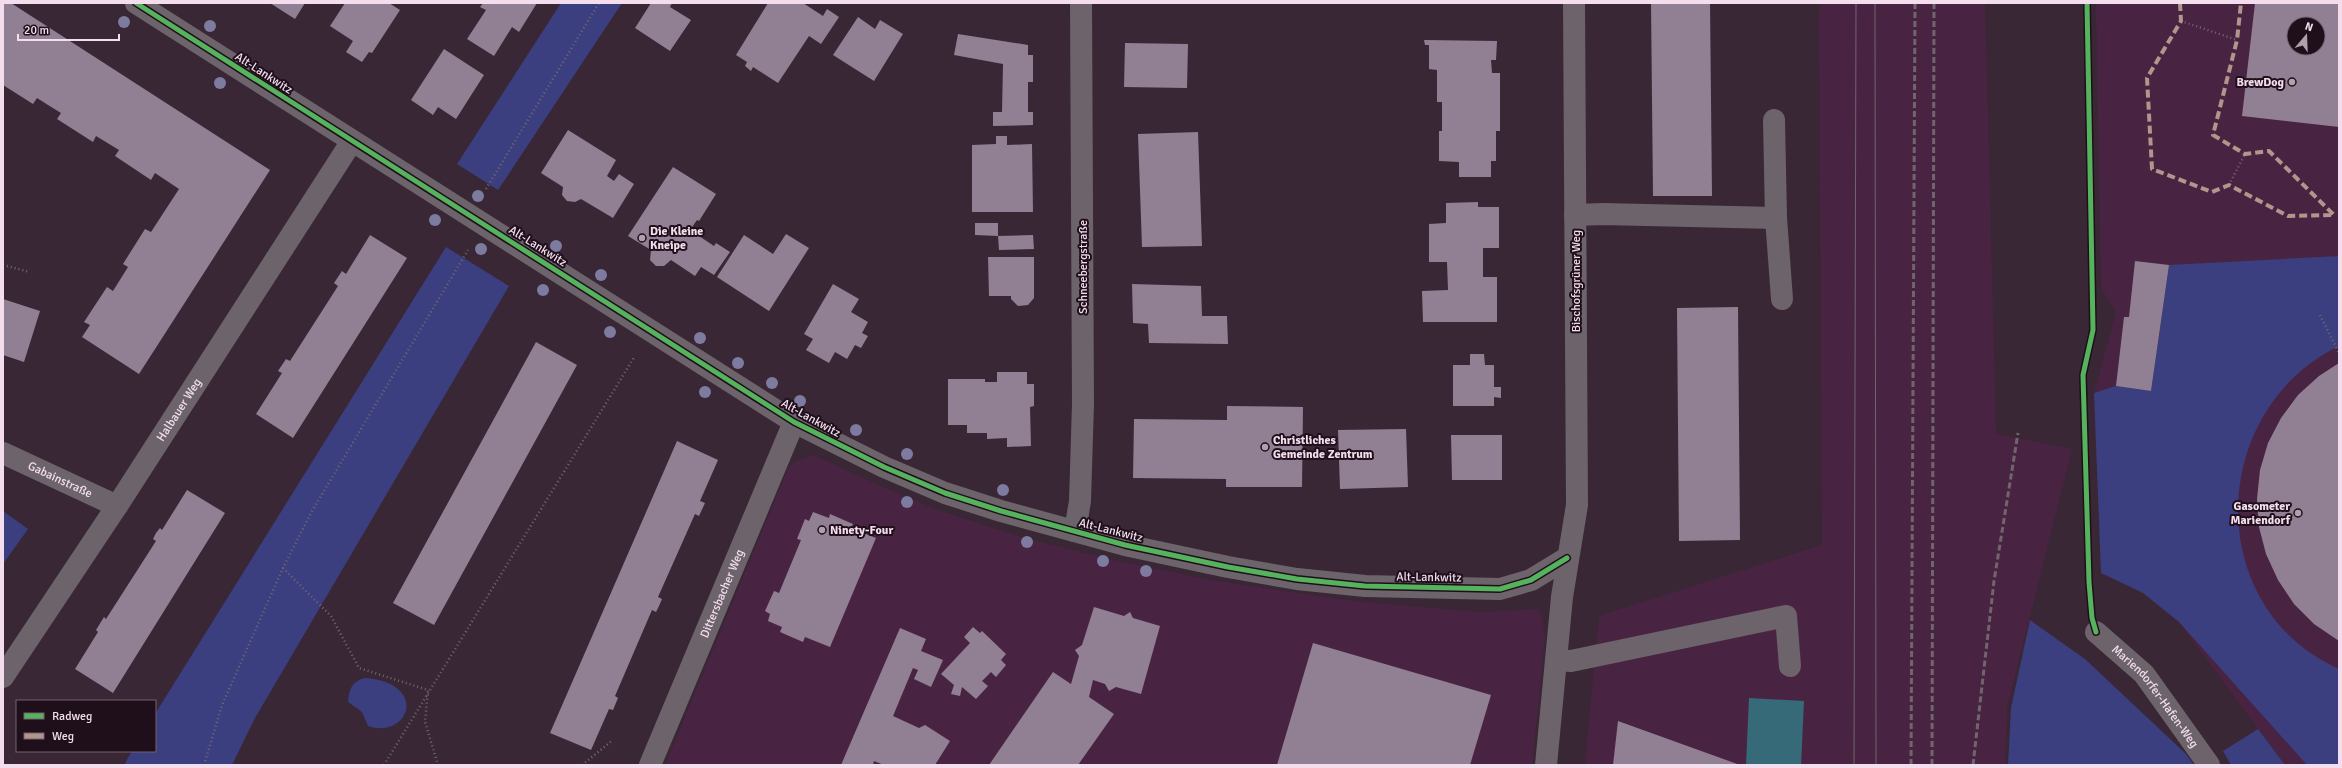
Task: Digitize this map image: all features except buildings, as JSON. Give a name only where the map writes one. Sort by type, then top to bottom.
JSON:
[{"type":"street","name":"Alt-Lankwitz","points":[[137,3],[794,422],[884,467],[945,493],[1074,531],[1228,567],[1297,579],[1365,586],[1500,589],[1532,580],[1567,558]]},
{"type":"street","name":"Schneebergstraße","points":[[1074,531],[1080,501],[1083,404],[1081,3]]},
{"type":"street","name":"Bischofsgrüner Weg","points":[[1567,558],[1577,505],[1574,3]]},
{"type":"street","points":[[1774,120],[1776,218],[1782,299]]},
{"type":"street","name":"Halbauer Weg","points":[[3,678],[118,506],[352,141]]},
{"type":"street","points":[[1576,216],[1603,214],[1776,218]]},
{"type":"street","name":"Dittersbacher Weg","points":[[650,765],[794,422]]},
{"type":"street","name":"Gabainstraße","points":[[3,454],[118,506]]},
{"type":"street","points":[[1546,765],[1567,558]]},
{"type":"street","points":[[1556,660],[1571,661],[1786,616],[1790,666]]},
{"type":"street","name":"Mariendorfer-Hafen-Weg","points":[[2096,632],[2144,674],[2209,765]]},
{"type":"path","points":[[486,189],[599,3]]},
{"type":"path","points":[[2181,21],[2237,40]]},
{"type":"path","points":[[2229,185],[2245,154]]},
{"type":"path","points":[[204,765],[222,705],[283,568],[312,511],[468,250]]},
{"type":"path","points":[[3,265],[30,272]]},
{"type":"path","points":[[2320,315],[2339,352]]},
{"type":"path","points":[[384,765],[428,690],[635,355]]},
{"type":"path","points":[[283,568],[331,616],[359,668],[428,690]]},
{"type":"path","points":[[428,690],[425,722],[438,765]]},
{"type":"path","points":[[582,765],[613,740]]},
{"type":"shaded area","points":[[561,3],[622,3],[498,190],[457,164]]},
{"type":"shaded area","points":[[1819,3],[1985,3],[1996,434],[2072,449],[2007,708],[2005,765],[1585,765],[1599,616],[1822,545]]},
{"type":"shaded area","points":[[2096,3],[2339,3],[2339,765],[2285,765],[2179,622],[2143,593],[2101,573],[2094,393],[2116,312],[2101,288]]},
{"type":"shaded area","points":[[446,247],[509,286],[255,718],[232,765],[124,765],[131,752],[156,752],[156,712]]},
{"type":"shaded area","points":[[2339,256],[2339,346],[2295,376],[2264,415],[2245,460],[2238,509],[2244,557],[2263,602],[2294,640],[2339,669],[2339,765],[2307,765],[2179,622],[2143,593],[2101,573],[2094,393],[2116,386],[2151,391],[2169,265]]},
{"type":"shaded area","points":[[813,455],[887,489],[938,510],[1024,538],[1109,559],[1209,580],[1353,601],[1478,612],[1540,609],[1545,637],[1532,765],[665,765],[788,469],[796,461]]},
{"type":"shaded area","points":[[3,511],[28,529],[3,564]]},
{"type":"shaded area","points":[[2030,620],[2085,659],[2186,754],[2194,765],[2008,765],[2011,708]]},
{"type":"shaded area","points":[[365,678],[385,682],[399,690],[405,699],[406,709],[402,718],[394,725],[382,728],[368,726],[362,712],[348,702],[350,689],[354,683]]},
{"type":"shaded area","points":[[2258,729],[2285,765],[2231,765],[2223,751]]},
{"type":"water","points":[[1749,698],[1804,701],[1801,765],[1746,765]]},
{"type":"tram line","points":[[1854,765],[1856,3]]},
{"type":"tram line","points":[[1875,3],[1876,765]]},
{"type":"railway","points":[[1911,765],[1915,3]]},
{"type":"railway","points":[[1932,765],[1934,3]]},
{"type":"railway","points":[[1973,765],[1994,581],[2018,433]]},
{"type":"marked path","points":[[2180,3],[2181,21],[2147,78],[2152,169],[2212,192],[2229,185],[2288,216],[2334,215],[2269,151],[2245,154],[2213,135],[2237,40],[2241,3]]},
{"type":"cycle path","points":[[136,3],[794,422],[884,467],[945,493],[1001,511],[1125,545],[1228,567],[1297,579],[1365,586],[1500,589],[1531,580],[1567,558]]},
{"type":"cycle path","points":[[2087,3],[2093,330],[2083,375],[2089,582],[2092,618],[2096,632]]},
{"type":"place","name":"BrewDog","points":[[2292,82]]},
{"type":"place","name":"Die Kleine Kneipe","points":[[642,238]]},
{"type":"place","name":"Christliches Gemeinde Zentrum","points":[[1265,447]]},
{"type":"place","name":"Gasometer Mariendorf","points":[[2298,513]]},
{"type":"place","name":"Ninety-Four","points":[[822,530]]}]
